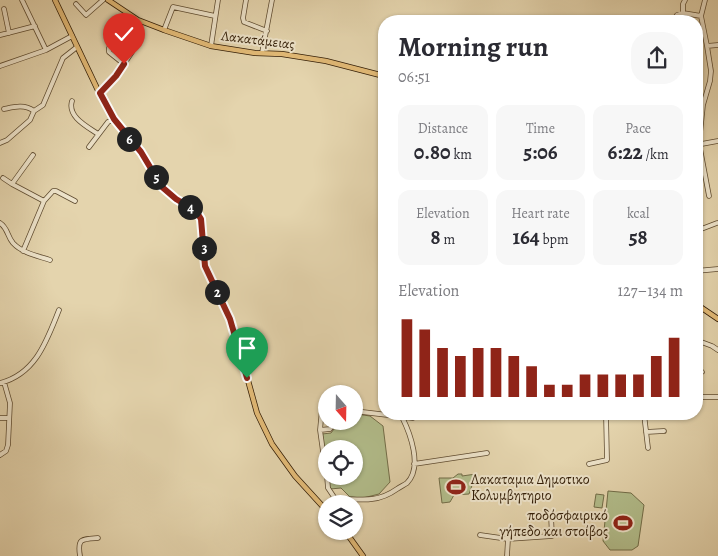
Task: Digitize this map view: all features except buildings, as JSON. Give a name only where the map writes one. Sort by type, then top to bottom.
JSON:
[{"type":"main road","points":[[55,0],[77,48],[114,119],[141,152],[162,187],[176,199],[196,211],[201,219],[205,266],[230,319],[257,413],[272,444],[295,476],[318,500]]},
{"type":"main road","name":"Λακατάμειας","points":[[108,0],[138,20],[211,46],[229,50],[296,56],[326,61],[378,74]]},
{"type":"main road","points":[[703,309],[718,319]]},
{"type":"main road","points":[[351,540],[363,556]]},
{"type":"street","points":[[22,0],[46,50]]},
{"type":"street","points":[[76,4],[86,15],[104,0]]},
{"type":"street","points":[[211,46],[218,0]]},
{"type":"street","points":[[246,0],[244,22],[267,31]]},
{"type":"street","points":[[262,53],[272,0]]},
{"type":"street","points":[[683,13],[683,4],[686,0]]},
{"type":"street","points":[[701,15],[705,0]]},
{"type":"street","points":[[164,30],[173,7],[215,16]]},
{"type":"street","points":[[4,9],[9,33]]},
{"type":"street","points":[[677,15],[683,13],[695,15]]},
{"type":"street","points":[[703,25],[710,72],[710,81],[703,105]]},
{"type":"street","points":[[0,35],[35,26]]},
{"type":"street","points":[[0,66],[46,50],[72,36]]},
{"type":"street","points":[[117,38],[109,48],[109,52],[124,64]]},
{"type":"street","points":[[707,46],[718,45]]},
{"type":"street","points":[[0,143],[7,140],[30,120],[34,110],[43,105],[63,58],[77,48]]},
{"type":"street","points":[[100,93],[116,76],[132,52]]},
{"type":"street","points":[[72,101],[71,106],[75,117],[98,134]]},
{"type":"street","points":[[4,109],[22,106],[34,110]]},
{"type":"street","points":[[89,147],[108,122],[114,119]]},
{"type":"street","points":[[703,143],[718,141]]},
{"type":"street","points":[[12,184],[33,155]]},
{"type":"street","points":[[703,168],[709,196]]},
{"type":"street","points":[[3,178],[44,201]]},
{"type":"street","points":[[24,250],[44,201],[52,191],[56,191],[75,201]]},
{"type":"street","points":[[0,223],[7,229],[14,244],[50,260]]},
{"type":"street","points":[[703,228],[717,223]]},
{"type":"street","points":[[703,270],[718,269]]},
{"type":"street","points":[[0,455],[6,451],[8,444],[9,418],[9,394],[2,383],[23,372],[42,352],[59,310]]},
{"type":"street","points":[[703,343],[718,350]]},
{"type":"street","points":[[703,398],[718,397]]},
{"type":"street","points":[[363,412],[378,414]]},
{"type":"street","points":[[0,418],[9,418]]},
{"type":"street","points":[[363,499],[374,499],[391,493],[407,482],[411,475],[414,464],[414,452],[403,420]]},
{"type":"street","points":[[589,464],[607,460],[606,420]]},
{"type":"street","points":[[645,420],[648,448]]},
{"type":"street","points":[[320,430],[321,440]]},
{"type":"street","points":[[646,432],[664,432]]},
{"type":"street","points":[[414,464],[487,454]]},
{"type":"street","points":[[480,535],[508,539],[552,536],[552,516]]},
{"type":"street","points":[[80,556],[79,542],[84,539],[98,538]]},
{"type":"street","points":[[507,556],[508,539]]},
{"type":"green space","points":[[363,415],[370,416],[383,426],[390,482],[379,494],[363,498],[363,495],[348,495],[341,488],[330,489],[329,485],[363,485],[363,440],[323,440],[322,434],[331,433],[333,430],[363,430]]},
{"type":"green space","name":"Λακαταμια Δημοτικο Κολυμβητηριο","points":[[458,474],[462,474],[462,476],[476,474],[469,494],[454,495],[450,502],[442,503],[439,478],[453,478]]},
{"type":"green space","name":"ποδόσφαιρικό γήπεδο και στοίβος","points":[[608,491],[631,493],[644,505],[638,546],[632,550],[610,550],[603,541]]},
{"type":"green space","points":[[596,494],[604,495],[602,508],[594,507]]},
{"type":"place","name":"Λακαταμια Δημοτικο Κολυμβητηριο","points":[[456,487]]},
{"type":"place","name":"ποδόσφαιρικό γήπεδο και στοίβος","points":[[623,523]]},
{"type":"route","points":[[124,64],[100,93],[114,119],[141,152],[162,187],[176,199],[196,211],[201,219],[205,266],[230,319],[247,378]]}]
